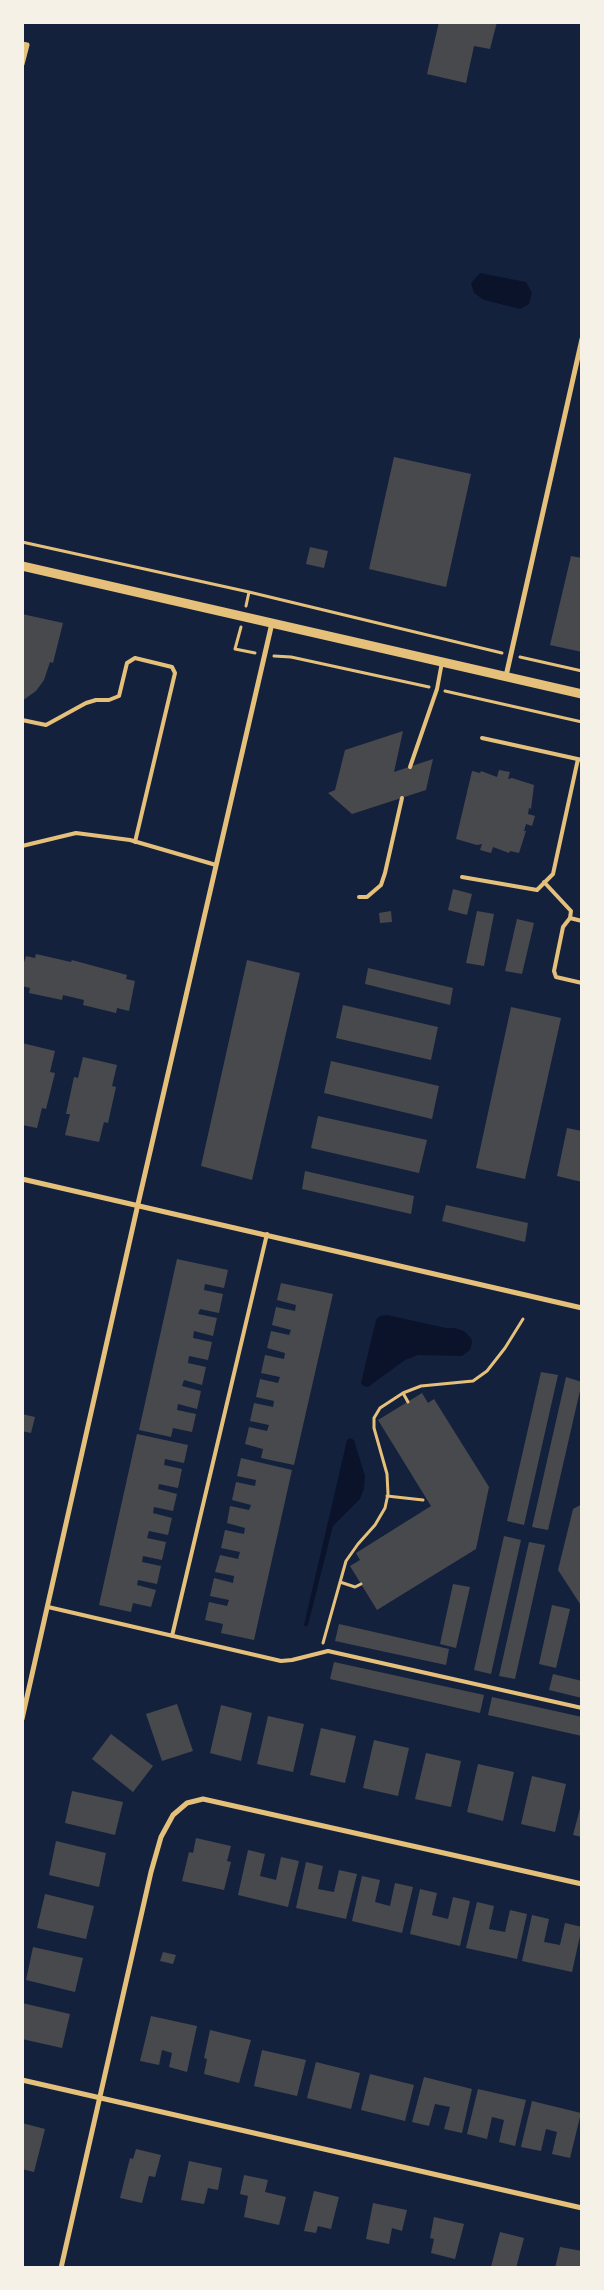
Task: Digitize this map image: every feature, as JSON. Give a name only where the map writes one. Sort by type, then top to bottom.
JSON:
[{"type":"street","points":[[22,64],[25,44]]},
{"type":"street","points":[[506,676],[582,339]]},
{"type":"street","points":[[22,566],[582,694]]},
{"type":"street","points":[[22,1718],[272,623]]},
{"type":"street","points":[[22,1179],[138,1204],[582,1308]]},
{"type":"street","points":[[61,2268],[161,1837],[173,1815],[187,1802],[203,1799],[582,1884]]},
{"type":"street","points":[[22,2080],[582,2208]]},
{"type":"lane","points":[[22,720],[46,725],[86,703],[96,700],[109,700],[119,696],[127,662],[135,658],[172,667],[175,673],[135,842]]},
{"type":"lane","points":[[410,767],[437,689],[442,662]]},
{"type":"lane","points":[[462,877],[537,890],[553,874],[580,759],[482,738]]},
{"type":"lane","points":[[359,897],[367,897],[381,885],[386,872],[402,798]]},
{"type":"lane","points":[[22,846],[76,833],[135,842],[216,865]]},
{"type":"lane","points":[[544,882],[571,911],[570,918],[563,927],[554,971],[556,977],[582,983]]},
{"type":"lane","points":[[570,918],[582,921]]},
{"type":"lane","points":[[172,1636],[267,1234]]},
{"type":"lane","points":[[48,1607],[281,1661],[328,1652],[582,1708]]},
{"type":"path","points":[[22,542],[249,592],[582,672]]},
{"type":"path","points":[[321,1653],[346,1561],[375,1525],[385,1508],[387,1474],[376,1441],[374,1418],[380,1408],[403,1393],[421,1386],[474,1381],[487,1371],[505,1348],[522,1319]]},
{"type":"path","points":[[403,1393],[408,1402]]},
{"type":"path","points":[[387,1496],[423,1500]]},
{"type":"path","points":[[340,1582],[355,1587],[361,1584]]},
{"type":"water","points":[[480,273],[526,282],[532,293],[529,304],[520,309],[484,300],[474,293],[471,283]]},
{"type":"water","points":[[387,1315],[464,1331],[471,1338],[470,1350],[462,1356],[418,1355],[405,1360],[368,1387],[363,1386],[361,1383],[376,1320],[380,1316]]},
{"type":"water","points":[[350,1438],[354,1440],[365,1476],[364,1489],[360,1499],[333,1526],[306,1627],[304,1625],[347,1440]]},
{"type":"building","points":[[439,22],[497,22],[490,49],[474,46],[466,83],[427,74]]},
{"type":"building","points":[[394,457],[471,474],[446,587],[369,569]]},
{"type":"building","points":[[310,547],[328,551],[324,568],[306,564]]},
{"type":"building","points":[[571,556],[582,558],[582,652],[550,645]]},
{"type":"building","points":[[22,614],[63,623],[53,663],[50,662],[44,680],[36,691],[22,701]]},
{"type":"building","points":[[403,731],[394,772],[433,759],[426,790],[352,814],[328,793],[335,790],[345,750]]},
{"type":"building","points":[[499,770],[510,772],[508,779],[512,778],[534,785],[531,809],[529,808],[528,814],[535,816],[532,826],[526,824],[524,831],[526,831],[519,853],[510,851],[509,853],[493,847],[491,853],[480,850],[482,844],[477,845],[456,839],[472,771],[480,773],[481,771],[497,777]]},
{"type":"building","points":[[453,889],[472,894],[467,915],[448,910]]},
{"type":"building","points":[[391,911],[392,922],[380,923],[379,913]]},
{"type":"building","points":[[477,911],[494,914],[484,966],[466,963]]},
{"type":"building","points":[[517,919],[534,923],[522,974],[505,971]]},
{"type":"building","points":[[36,954],[71,962],[72,960],[127,975],[126,979],[135,981],[129,1011],[117,1008],[116,1013],[83,1005],[84,1000],[63,995],[62,1000],[29,993],[30,988],[22,986],[22,969],[26,956],[35,958]]},
{"type":"building","points":[[247,960],[300,973],[252,1180],[201,1166]]},
{"type":"building","points":[[368,968],[453,988],[450,1005],[365,984]]},
{"type":"building","points":[[343,1005],[438,1027],[431,1060],[336,1038]]},
{"type":"building","points":[[511,1007],[561,1018],[525,1179],[476,1168]]},
{"type":"building","points":[[22,1043],[55,1051],[50,1072],[55,1073],[46,1109],[42,1108],[37,1128],[22,1125]]},
{"type":"building","points":[[83,1057],[117,1065],[112,1086],[116,1087],[108,1123],[104,1122],[99,1142],[65,1135],[70,1114],[66,1114],[74,1077],[78,1078]]},
{"type":"building","points":[[331,1061],[439,1086],[432,1119],[324,1093]]},
{"type":"building","points":[[318,1116],[427,1140],[419,1173],[311,1148]]},
{"type":"building","points":[[567,1128],[582,1131],[582,1182],[557,1176]]},
{"type":"building","points":[[305,1171],[414,1196],[411,1214],[302,1189]]},
{"type":"building","points":[[446,1205],[528,1223],[525,1242],[442,1221]]},
{"type":"building","points":[[177,1259],[228,1270],[224,1288],[205,1284],[204,1290],[223,1294],[219,1313],[200,1309],[198,1314],[217,1318],[213,1336],[194,1331],[193,1338],[212,1342],[208,1360],[189,1356],[188,1363],[206,1367],[202,1385],[184,1380],[182,1386],[201,1391],[197,1409],[178,1404],[177,1410],[196,1414],[192,1432],[173,1428],[171,1437],[139,1430]]},
{"type":"building","points":[[281,1283],[333,1294],[294,1465],[261,1458],[263,1449],[245,1444],[249,1427],[267,1431],[269,1425],[250,1421],[254,1403],[273,1407],[274,1401],[256,1397],[260,1379],[278,1383],[280,1377],[261,1373],[265,1355],[284,1359],[285,1353],[267,1348],[271,1331],[289,1335],[291,1330],[272,1325],[276,1307],[295,1311],[296,1305],[277,1300]]},
{"type":"building","points":[[541,1372],[558,1375],[524,1525],[507,1521]]},
{"type":"building","points":[[566,1377],[582,1382],[548,1530],[532,1527]]},
{"type":"building","points":[[422,1393],[428,1403],[434,1399],[489,1487],[476,1549],[377,1610],[350,1566],[360,1560],[356,1553],[431,1506],[378,1420]]},
{"type":"building","points":[[22,1414],[35,1417],[31,1433],[22,1431]]},
{"type":"building","points":[[137,1434],[188,1445],[184,1463],[165,1459],[164,1465],[182,1469],[178,1488],[159,1484],[158,1489],[177,1494],[173,1511],[154,1507],[153,1513],[172,1518],[168,1535],[149,1531],[147,1538],[166,1542],[162,1560],[143,1556],[142,1562],[161,1566],[157,1584],[138,1580],[137,1585],[156,1590],[151,1607],[133,1603],[131,1612],[99,1605]]},
{"type":"building","points":[[241,1458],[292,1470],[254,1640],[221,1633],[223,1624],[205,1620],[209,1602],[227,1606],[229,1600],[210,1596],[214,1578],[233,1583],[234,1576],[215,1572],[220,1555],[238,1559],[240,1552],[221,1548],[225,1530],[244,1534],[245,1528],[227,1523],[230,1506],[249,1510],[251,1505],[232,1500],[236,1482],[255,1486],[256,1480],[237,1476]]},
{"type":"building","points":[[582,1504],[582,1607],[558,1570],[573,1509]]},
{"type":"building","points":[[504,1536],[521,1540],[491,1674],[474,1670]]},
{"type":"building","points":[[529,1542],[545,1545],[515,1679],[499,1676]]},
{"type":"building","points":[[453,1584],[470,1587],[456,1648],[440,1644]]},
{"type":"building","points":[[552,1605],[570,1609],[556,1668],[539,1664]]},
{"type":"building","points":[[339,1624],[449,1649],[446,1665],[335,1641]]},
{"type":"building","points":[[334,1662],[484,1695],[480,1713],[330,1679]]},
{"type":"building","points":[[553,1674],[582,1681],[582,1698],[549,1690]]},
{"type":"building","points":[[492,1697],[582,1717],[582,1736],[488,1715]]},
{"type":"building","points":[[177,1704],[193,1751],[162,1761],[146,1714]]},
{"type":"building","points":[[221,1705],[252,1713],[241,1761],[210,1753]]},
{"type":"building","points":[[268,1716],[304,1724],[293,1772],[257,1764]]},
{"type":"building","points":[[321,1728],[356,1736],[345,1783],[310,1775]]},
{"type":"building","points":[[111,1734],[153,1766],[133,1792],[92,1759]]},
{"type":"building","points":[[374,1740],[409,1748],[398,1796],[363,1788]]},
{"type":"building","points":[[426,1753],[461,1761],[451,1807],[415,1799]]},
{"type":"building","points":[[478,1764],[514,1772],[503,1821],[467,1812]]},
{"type":"building","points":[[532,1776],[566,1784],[555,1832],[521,1824]]},
{"type":"building","points":[[72,1791],[123,1802],[115,1835],[65,1823]]},
{"type":"building","points":[[582,1801],[582,1837],[573,1835]]},
{"type":"building","points":[[196,1838],[231,1846],[227,1861],[231,1862],[224,1890],[182,1881],[189,1852],[193,1853]]},
{"type":"building","points":[[56,1841],[106,1853],[99,1887],[49,1875]]},
{"type":"building","points":[[248,1850],[265,1854],[260,1876],[276,1880],[281,1857],[299,1861],[288,1907],[238,1895]]},
{"type":"building","points":[[306,1862],[323,1866],[318,1889],[334,1892],[339,1870],[357,1874],[346,1919],[296,1908]]},
{"type":"building","points":[[362,1876],[380,1880],[375,1902],[390,1906],[395,1883],[413,1887],[402,1933],[352,1921]]},
{"type":"building","points":[[420,1889],[437,1893],[432,1915],[448,1919],[453,1897],[470,1901],[460,1946],[410,1934]]},
{"type":"building","points":[[45,1894],[94,1906],[86,1939],[37,1928]]},
{"type":"building","points":[[477,1902],[494,1906],[489,1929],[505,1932],[510,1910],[527,1914],[517,1959],[466,1948]]},
{"type":"building","points":[[532,1915],[549,1919],[544,1942],[560,1945],[565,1923],[582,1927],[572,1972],[522,1961]]},
{"type":"building","points":[[33,1947],[83,1958],[75,1992],[26,1980]]},
{"type":"building","points":[[163,1952],[176,1955],[173,1964],[160,1961]]},
{"type":"building","points":[[22,2003],[70,2014],[62,2048],[22,2039]]},
{"type":"building","points":[[151,2016],[197,2026],[187,2072],[169,2067],[172,2053],[162,2050],[159,2065],[140,2061]]},
{"type":"building","points":[[210,2030],[251,2040],[239,2083],[204,2074],[207,2059],[204,2058]]},
{"type":"building","points":[[262,2050],[306,2060],[297,2096],[254,2086]]},
{"type":"building","points":[[316,2062],[360,2073],[351,2109],[307,2098]]},
{"type":"building","points":[[370,2074],[414,2085],[405,2121],[361,2110]]},
{"type":"building","points":[[424,2077],[472,2089],[462,2133],[444,2129],[450,2107],[435,2104],[429,2126],[412,2122]]},
{"type":"building","points":[[478,2089],[526,2100],[515,2146],[499,2142],[504,2120],[492,2117],[487,2139],[467,2134]]},
{"type":"building","points":[[532,2101],[581,2113],[570,2158],[552,2154],[557,2132],[546,2129],[541,2151],[521,2147]]},
{"type":"building","points":[[22,2123],[45,2129],[34,2172],[22,2169]]},
{"type":"building","points":[[136,2149],[161,2155],[155,2177],[149,2176],[142,2203],[120,2198],[130,2158],[133,2159]]},
{"type":"building","points":[[189,2161],[222,2168],[218,2190],[208,2188],[204,2204],[181,2200]]},
{"type":"building","points":[[244,2175],[268,2180],[265,2192],[286,2197],[279,2225],[244,2217],[248,2196],[240,2194]]},
{"type":"building","points":[[314,2191],[339,2197],[331,2229],[318,2226],[316,2233],[304,2231]]},
{"type":"building","points":[[373,2203],[407,2210],[402,2231],[392,2228],[389,2244],[366,2239]]},
{"type":"building","points":[[434,2217],[464,2224],[455,2259],[431,2253],[434,2239],[430,2238]]},
{"type":"building","points":[[500,2232],[524,2238],[516,2268],[491,2267]]},
{"type":"building","points":[[560,2247],[582,2251],[582,2268],[555,2268]]}]
